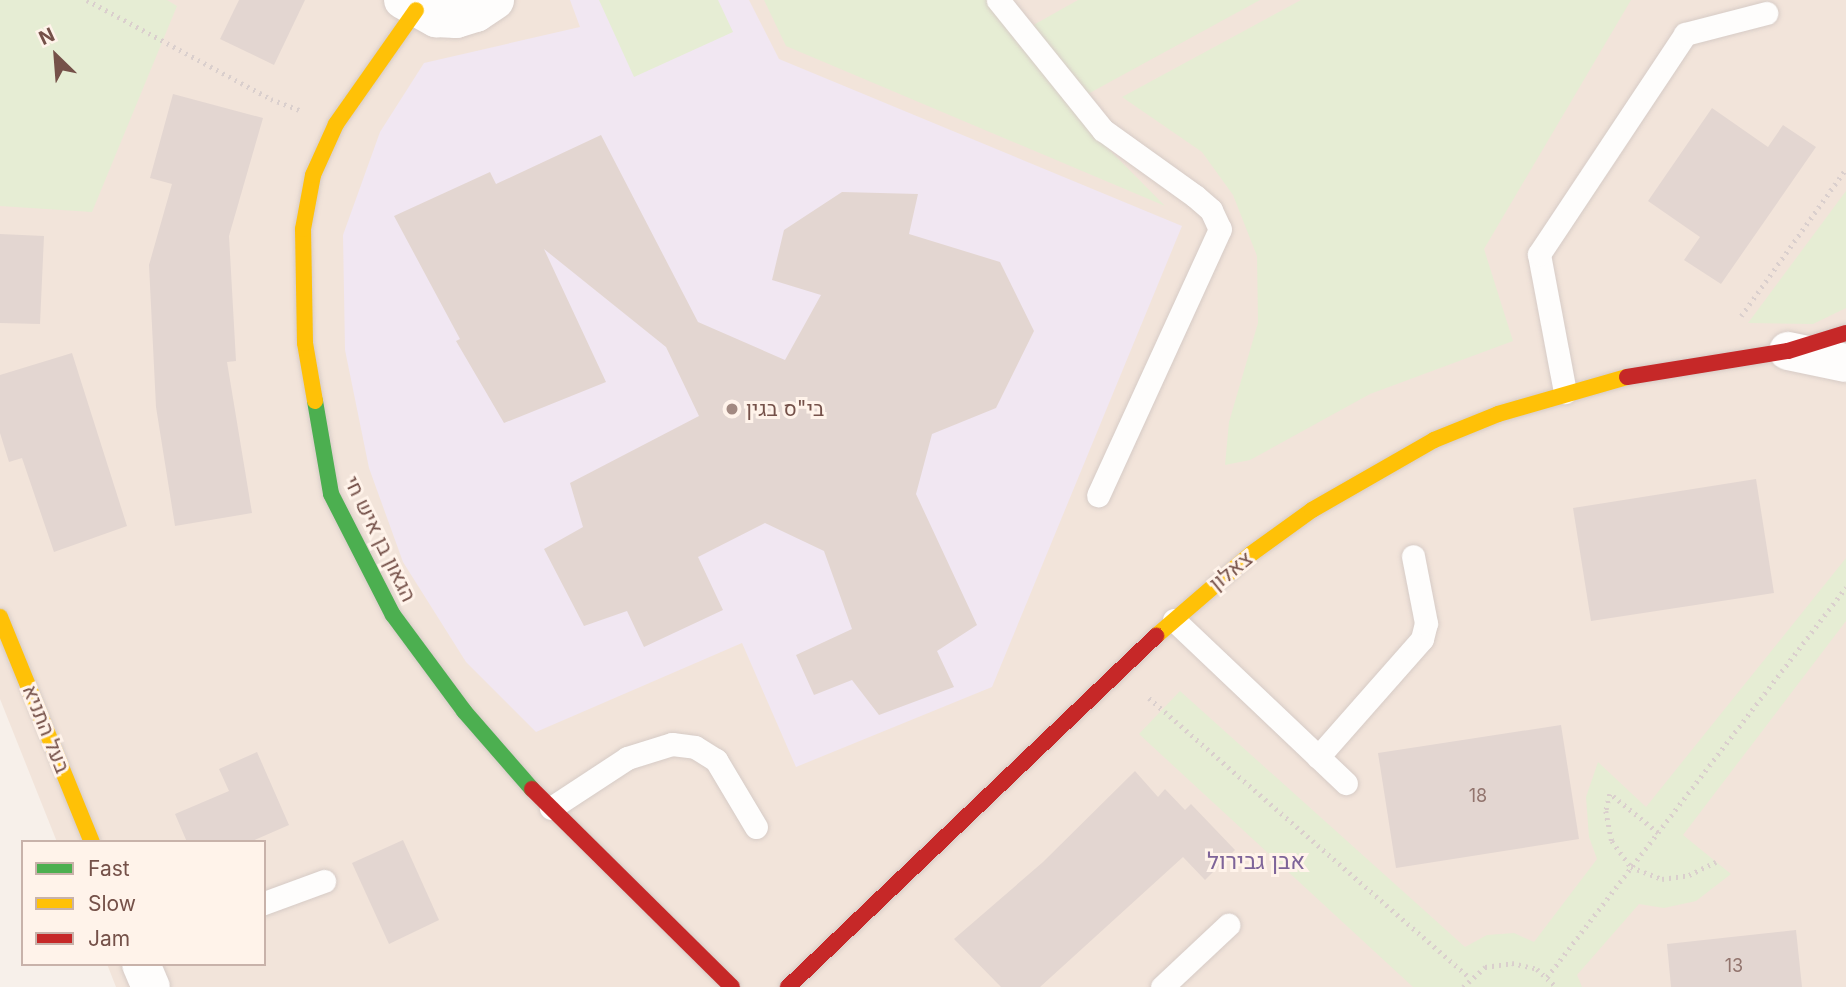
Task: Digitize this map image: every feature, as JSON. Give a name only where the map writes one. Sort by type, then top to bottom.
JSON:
[{"type":"street","points":[[410,5],[456,19],[477,13],[495,0]]},
{"type":"street","name":"הגאון בן איש חי","points":[[410,5],[336,124],[313,175],[303,229],[305,343],[331,494],[373,581],[427,665],[551,808],[732,987]]},
{"type":"street","name":"צאלון","points":[[788,987],[1118,670],[1174,620],[1251,554],[1373,472],[1498,414],[1565,392],[1708,362],[1788,351],[1846,333]]},
{"type":"street","name":"צאלון","points":[[1788,351],[1846,363]]},
{"type":"street","name":"בעל התניא","points":[[0,617],[91,840]]},
{"type":"street","points":[[142,966],[151,987]]},
{"type":"lane","points":[[998,0],[1103,130],[1195,196],[1211,210],[1220,229],[1098,495]]},
{"type":"lane","points":[[1565,392],[1539,254],[1685,34],[1766,13]]},
{"type":"lane","points":[[1318,757],[1422,639],[1426,623],[1413,556]]},
{"type":"lane","points":[[1174,620],[1346,783]]},
{"type":"lane","points":[[551,808],[628,758],[672,744],[695,747],[716,760],[756,827]]},
{"type":"lane","points":[[266,902],[324,881]]},
{"type":"lane","points":[[1162,987],[1228,925]]},
{"type":"path","points":[[87,0],[271,99],[336,124]]},
{"type":"path","points":[[1708,362],[1846,169]]},
{"type":"path","points":[[1547,977],[1846,587]]},
{"type":"path","points":[[1118,670],[1470,978]]},
{"type":"path","points":[[1658,833],[1610,794],[1606,811],[1612,841],[1632,867],[1662,879],[1689,874],[1716,862]]},
{"type":"path","points":[[1463,987],[1485,967],[1512,962],[1529,966],[1547,977],[1556,987]]},
{"type":"shaded area","points":[[0,0],[1846,0],[1846,987],[116,987],[108,966],[266,966],[266,840],[56,840],[0,699]]},
{"type":"shaded area","name":"בי\"ס בגין","points":[[570,0],[749,0],[779,59],[1182,226],[992,687],[796,767],[742,643],[536,732],[466,662],[403,562],[369,468],[345,350],[343,235],[380,132],[424,63],[580,27]]},
{"type":"green space","points":[[0,0],[167,0],[177,6],[92,212],[0,206]]},
{"type":"green space","points":[[599,0],[718,0],[733,32],[634,77]]},
{"type":"green space","points":[[764,0],[987,0],[1082,122],[1165,206],[786,46]]},
{"type":"green space","points":[[1078,0],[1260,0],[1086,95],[1021,32]]},
{"type":"green space","points":[[1301,0],[1631,0],[1484,249],[1513,341],[1370,394],[1250,460],[1225,465],[1229,422],[1258,323],[1257,256],[1233,195],[1202,152],[1122,97]]},
{"type":"green space","points":[[1846,191],[1846,308],[1813,324],[1748,323]]},
{"type":"green space","points":[[1846,558],[1846,621],[1683,835],[1731,874],[1696,901],[1664,908],[1639,904],[1577,975],[1582,987],[1413,987],[1139,734],[1180,691],[1465,947],[1487,935],[1514,933],[1534,942],[1597,859],[1589,837],[1586,797],[1598,762],[1646,807]]},
{"type":"building","points":[[239,0],[305,0],[274,65],[220,39]]},
{"type":"building","points":[[173,94],[263,118],[229,236],[236,361],[227,362],[252,513],[175,526],[156,407],[149,265],[172,184],[150,178]]},
{"type":"building","points":[[1712,108],[1768,147],[1783,125],[1816,147],[1721,284],[1684,260],[1700,237],[1648,201]]},
{"type":"building","points":[[601,135],[698,322],[785,360],[821,295],[772,280],[784,230],[842,192],[918,194],[909,234],[1000,262],[1034,331],[996,408],[932,434],[916,494],[977,625],[937,651],[954,687],[879,715],[852,680],[814,695],[796,655],[852,629],[824,551],[765,523],[698,557],[723,610],[644,647],[627,611],[584,626],[544,549],[583,527],[570,483],[699,416],[666,347],[544,249],[606,382],[504,423],[456,341],[460,339],[394,216],[490,172],[496,184]]},
{"type":"building","points":[[0,234],[44,236],[40,324],[0,323]]},
{"type":"building","points":[[72,353],[127,526],[54,552],[22,458],[9,462],[0,433],[0,375]]},
{"type":"building","points":[[1756,479],[1774,593],[1591,621],[1573,508]]},
{"type":"building","points":[[1561,725],[1579,839],[1396,868],[1378,753]]},
{"type":"building","points":[[257,752],[289,825],[255,840],[186,840],[175,814],[229,791],[219,769]]},
{"type":"building","points":[[1135,771],[1158,797],[1165,789],[1185,810],[1191,804],[1235,850],[1205,880],[1183,857],[1040,987],[1001,987],[954,939],[1043,862]]},
{"type":"building","points":[[403,840],[439,920],[389,944],[352,863]]},
{"type":"building","points":[[1796,930],[1802,987],[1671,987],[1667,944]]},
{"type":"traffic: fast","points":[[315,401],[331,494],[393,615],[464,711],[532,789]]},
{"type":"traffic: slow","points":[[315,401],[305,343],[303,229],[313,175],[336,124],[416,10]]},
{"type":"traffic: slow","points":[[1156,636],[1251,554],[1312,510],[1434,440],[1498,414],[1627,377]]},
{"type":"traffic: slow","points":[[0,617],[91,840]]},
{"type":"traffic: jam","points":[[1627,377],[1788,351],[1846,333]]},
{"type":"traffic: jam","points":[[788,987],[1156,636]]},
{"type":"traffic: jam","points":[[532,789],[732,987]]},
{"type":"place","name":"בי\"ס בגין","points":[[732,409]]},
{"type":"district","name":"אבן גבירול","points":[[1256,861]]}]
